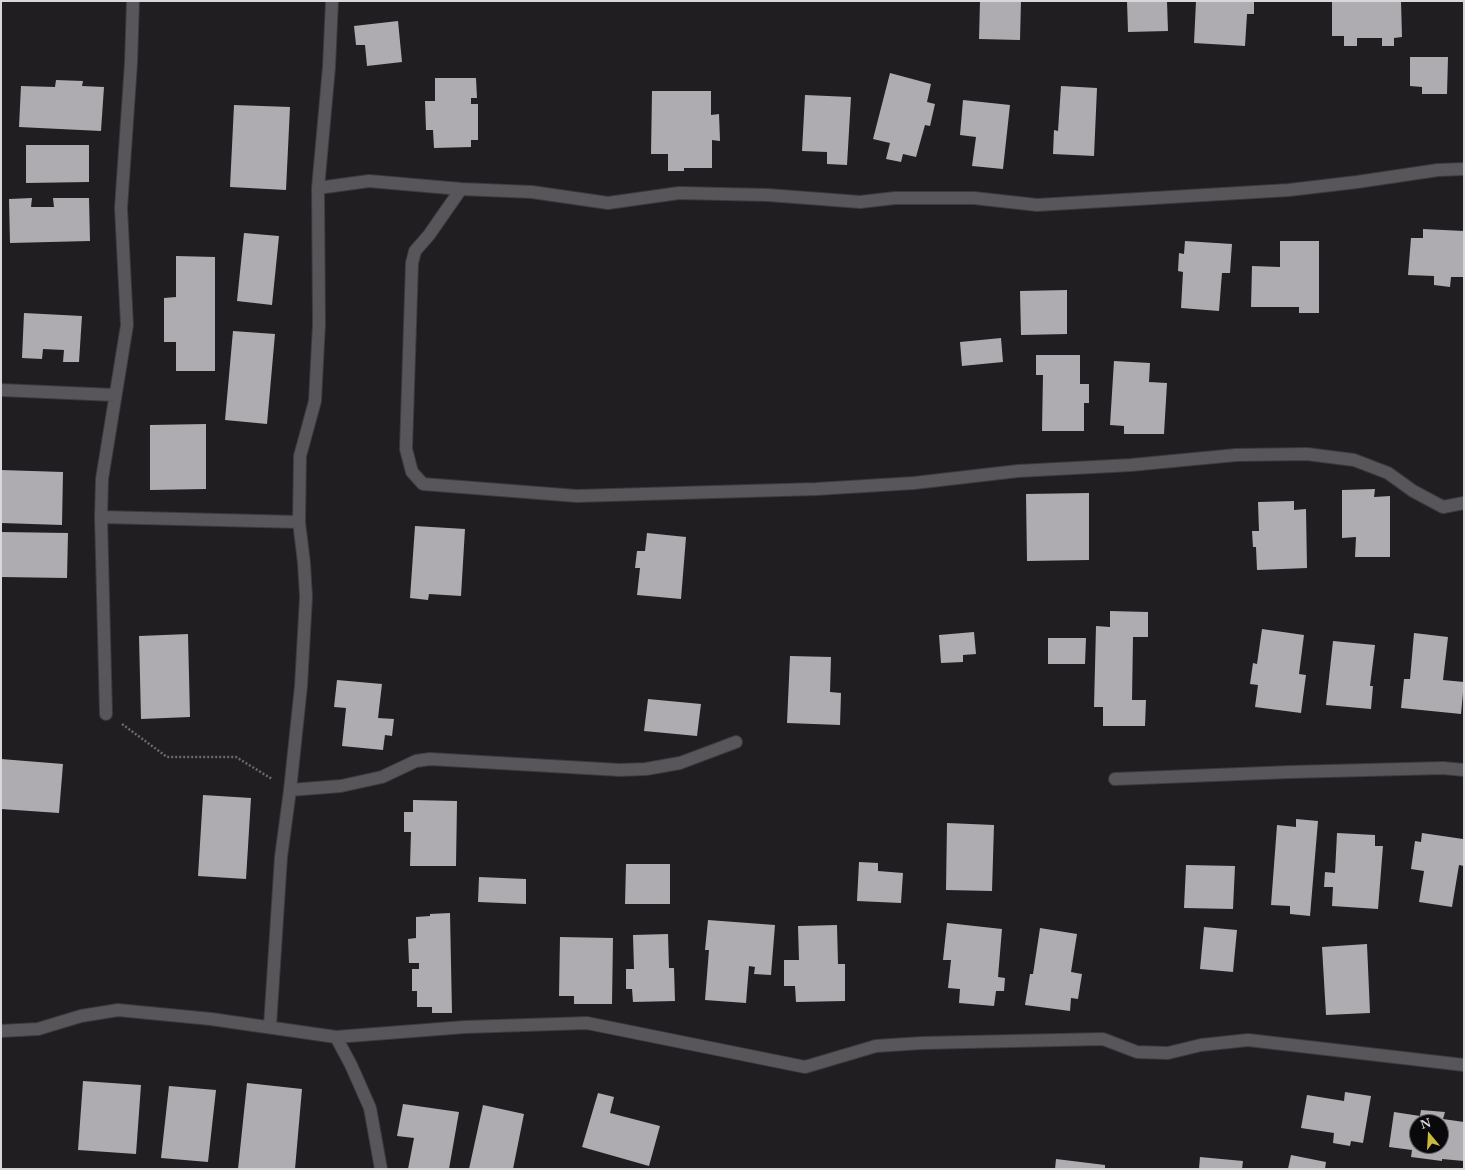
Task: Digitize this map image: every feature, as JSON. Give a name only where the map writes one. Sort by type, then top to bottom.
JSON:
[{"type":"street","points":[[106,714],[101,517],[102,479],[114,394],[127,325],[121,208],[131,63],[133,1]]},
{"type":"street","points":[[270,1026],[281,857],[301,686],[306,597],[299,522],[300,456],[315,401],[318,324],[318,188],[329,67],[332,1]]},
{"type":"street","points":[[318,188],[369,181],[461,189],[532,192],[608,202],[679,193],[768,195],[860,202],[896,198],[974,198],[1037,205],[1289,190],[1438,170],[1464,169]]},
{"type":"street","points":[[461,189],[429,235],[415,251],[412,263],[406,449],[412,472],[423,484],[577,496],[816,489],[914,483],[1018,471],[1131,465],[1236,455],[1307,454],[1354,460],[1388,473],[1413,491],[1443,507],[1464,503]]},
{"type":"street","points":[[1,390],[114,394]]},
{"type":"street","points":[[101,517],[299,522]]},
{"type":"street","points":[[290,790],[341,786],[382,777],[416,761],[430,759],[606,769],[646,769],[680,763],[736,742]]},
{"type":"street","points":[[1115,779],[1442,768],[1464,770]]},
{"type":"street","points":[[1,1031],[38,1029],[81,1016],[118,1010],[270,1026],[336,1037],[465,1028],[587,1023],[805,1067],[876,1046],[922,1043],[1103,1039],[1137,1052],[1168,1053],[1201,1045],[1248,1040],[1464,1065]]},
{"type":"street","points":[[336,1037],[351,1065],[370,1108],[381,1169]]},
{"type":"path","points":[[106,714],[167,757],[236,757],[290,790]]},
{"type":"building","points":[[980,1],[1021,1],[1020,40],[979,39]]},
{"type":"building","points":[[1127,1],[1167,1],[1168,31],[1128,32]]},
{"type":"building","points":[[1196,1],[1254,1],[1254,14],[1247,14],[1245,46],[1194,43]]},
{"type":"building","points":[[1332,1],[1401,1],[1402,37],[1394,38],[1394,46],[1382,46],[1382,38],[1357,38],[1357,46],[1344,46],[1344,36],[1332,36]]},
{"type":"building","points":[[398,21],[402,62],[367,66],[365,45],[356,45],[354,26]]},
{"type":"building","points":[[1410,57],[1448,57],[1447,94],[1422,94],[1422,87],[1410,86]]},
{"type":"building","points":[[890,73],[931,84],[927,102],[935,104],[930,126],[925,125],[916,157],[903,154],[901,162],[886,159],[890,143],[873,139]]},
{"type":"building","points":[[435,78],[476,78],[477,98],[471,98],[471,104],[478,104],[478,140],[471,140],[471,147],[434,148],[433,130],[426,130],[425,101],[435,101]]},
{"type":"building","points":[[56,80],[83,81],[82,86],[104,87],[101,131],[19,127],[21,86],[55,87]]},
{"type":"building","points":[[1061,86],[1097,88],[1094,156],[1053,154],[1054,130],[1058,131]]},
{"type":"building","points":[[652,91],[711,91],[711,115],[719,114],[720,141],[712,140],[712,168],[684,168],[684,171],[668,171],[668,154],[651,154]]},
{"type":"building","points":[[805,95],[851,97],[847,165],[827,164],[827,152],[802,151]]},
{"type":"building","points":[[963,100],[1010,105],[1003,169],[972,166],[976,137],[960,135]]},
{"type":"building","points":[[234,105],[290,107],[286,190],[230,187]]},
{"type":"building","points":[[26,145],[89,145],[89,182],[26,183]]},
{"type":"building","points":[[32,198],[31,207],[54,207],[53,198],[89,198],[90,241],[10,243],[9,199]]},
{"type":"building","points":[[1423,229],[1464,231],[1464,277],[1451,277],[1450,287],[1434,285],[1434,276],[1408,275],[1411,238],[1423,238]]},
{"type":"building","points":[[244,233],[279,236],[272,305],[237,301]]},
{"type":"building","points":[[1185,241],[1232,244],[1230,273],[1222,273],[1219,311],[1181,308],[1183,272],[1178,271],[1179,253],[1184,254]]},
{"type":"building","points":[[1280,241],[1319,241],[1319,313],[1299,313],[1299,307],[1251,307],[1252,266],[1280,267]]},
{"type":"building","points":[[176,256],[215,257],[215,371],[176,371],[176,342],[164,342],[164,298],[176,297]]},
{"type":"building","points":[[1067,290],[1067,334],[1021,335],[1020,291]]},
{"type":"building","points":[[24,313],[82,316],[79,362],[63,362],[64,350],[43,349],[42,359],[22,358]]},
{"type":"building","points":[[233,331],[275,334],[267,424],[225,420]]},
{"type":"building","points":[[1001,338],[1003,362],[962,366],[960,342]]},
{"type":"building","points":[[1036,355],[1080,355],[1080,384],[1089,384],[1089,403],[1084,403],[1084,431],[1042,431],[1043,375],[1036,375]]},
{"type":"building","points":[[1114,361],[1150,363],[1149,382],[1167,383],[1164,434],[1124,434],[1124,426],[1110,425]]},
{"type":"building","points":[[206,424],[206,489],[150,490],[150,425]]},
{"type":"building","points":[[1,470],[63,472],[62,525],[1,523]]},
{"type":"building","points":[[1375,489],[1374,497],[1390,496],[1390,557],[1355,557],[1356,537],[1342,538],[1342,490]]},
{"type":"building","points":[[1089,493],[1089,560],[1027,561],[1026,494]]},
{"type":"building","points":[[1294,501],[1294,510],[1306,509],[1307,568],[1257,570],[1256,547],[1253,547],[1252,531],[1259,531],[1258,502]]},
{"type":"building","points":[[415,526],[465,529],[461,596],[429,594],[428,600],[410,598]]},
{"type":"building","points":[[1,532],[68,533],[67,578],[1,577]]},
{"type":"building","points":[[647,533],[686,537],[681,599],[637,595],[640,568],[635,568],[637,551],[645,551]]},
{"type":"building","points":[[1110,611],[1148,612],[1148,637],[1133,637],[1132,700],[1146,700],[1145,726],[1103,726],[1103,707],[1094,707],[1096,626],[1110,627]]},
{"type":"building","points":[[1262,629],[1304,635],[1299,674],[1306,675],[1301,713],[1255,707],[1258,685],[1250,684],[1253,663],[1257,664]]},
{"type":"building","points":[[974,632],[976,654],[963,655],[963,662],[941,663],[939,635]]},
{"type":"building","points":[[1414,633],[1448,637],[1443,680],[1464,682],[1461,714],[1401,708],[1404,679],[1410,679]]},
{"type":"building","points":[[188,634],[190,717],[141,719],[139,636]]},
{"type":"building","points":[[1048,638],[1086,638],[1085,664],[1048,664]]},
{"type":"building","points":[[1333,641],[1375,645],[1370,686],[1373,686],[1371,709],[1326,705]]},
{"type":"building","points":[[790,656],[831,657],[830,692],[841,693],[840,725],[787,723]]},
{"type":"building","points":[[337,680],[382,684],[378,718],[394,719],[392,736],[385,735],[383,750],[342,746],[346,708],[334,707]]},
{"type":"building","points":[[648,699],[701,704],[697,736],[644,731]]},
{"type":"building","points":[[1,759],[63,764],[59,813],[1,809]]},
{"type":"building","points":[[203,795],[251,798],[246,879],[198,876]]},
{"type":"building","points":[[413,800],[457,801],[456,866],[410,866],[411,832],[404,832],[404,812],[413,812]]},
{"type":"building","points":[[1296,819],[1318,821],[1310,916],[1290,914],[1290,906],[1271,905],[1277,825],[1296,827]]},
{"type":"building","points":[[947,823],[994,825],[992,891],[946,890]]},
{"type":"building","points":[[1337,833],[1375,835],[1375,846],[1383,846],[1378,909],[1332,906],[1333,887],[1324,887],[1325,872],[1335,873]]},
{"type":"building","points":[[1422,833],[1463,839],[1464,866],[1459,865],[1452,907],[1419,902],[1424,871],[1411,869],[1415,841],[1421,842]]},
{"type":"building","points":[[859,862],[878,863],[878,871],[903,873],[901,903],[857,901]]},
{"type":"building","points":[[626,864],[670,864],[670,904],[625,904]]},
{"type":"building","points":[[1186,865],[1235,866],[1233,909],[1184,908]]},
{"type":"building","points":[[479,877],[526,879],[526,904],[478,902]]},
{"type":"building","points":[[450,913],[452,1013],[432,1013],[432,1007],[417,1007],[417,991],[412,991],[412,969],[419,969],[419,963],[409,963],[408,939],[416,938],[416,917],[430,916],[430,914]]},
{"type":"building","points":[[708,920],[775,925],[771,975],[754,974],[755,967],[749,966],[746,1003],[705,1000],[709,950],[705,950]]},
{"type":"building","points":[[947,923],[1002,929],[998,977],[1005,978],[1004,991],[996,991],[994,1006],[959,1003],[960,989],[948,988],[951,960],[943,960]]},
{"type":"building","points":[[837,925],[838,964],[845,964],[845,1001],[796,1002],[795,986],[784,986],[784,960],[799,960],[798,926]]},
{"type":"building","points":[[1204,927],[1237,930],[1233,972],[1200,969]]},
{"type":"building","points":[[1040,928],[1077,934],[1071,972],[1082,974],[1078,999],[1071,998],[1070,1011],[1025,1005],[1030,974],[1033,974]]},
{"type":"building","points":[[668,934],[669,968],[674,968],[675,1001],[633,1002],[632,989],[626,989],[626,969],[634,969],[633,935]]},
{"type":"building","points":[[560,937],[613,938],[612,1004],[574,1004],[574,996],[559,996]]},
{"type":"building","points":[[1367,944],[1370,1013],[1326,1015],[1322,947]]},
{"type":"building","points":[[83,1081],[141,1085],[136,1154],[78,1150]]},
{"type":"building","points":[[247,1083],[302,1089],[295,1169],[238,1169]]},
{"type":"building","points":[[169,1086],[216,1090],[208,1162],[161,1158]]},
{"type":"building","points":[[1345,1092],[1371,1096],[1363,1143],[1351,1141],[1350,1146],[1333,1143],[1334,1133],[1301,1128],[1307,1095],[1344,1101]]},
{"type":"building","points":[[598,1093],[614,1097],[610,1113],[660,1126],[649,1166],[582,1147]]},
{"type":"building","points":[[403,1104],[459,1112],[449,1169],[408,1169],[414,1138],[397,1136]]},
{"type":"building","points":[[483,1105],[524,1114],[513,1169],[469,1169]]},
{"type":"building","points":[[1421,1110],[1445,1112],[1444,1114],[1420,1114]]},
{"type":"building","points":[[1394,1112],[1409,1114],[1409,1150],[1389,1147]]},
{"type":"building","points":[[1449,1120],[1464,1122],[1464,1161],[1442,1159],[1442,1161],[1411,1157],[1411,1154],[1449,1154]]},
{"type":"building","points":[[1291,1155],[1326,1162],[1325,1169],[1288,1169]]},
{"type":"building","points":[[1200,1157],[1243,1161],[1242,1169],[1199,1169]]},
{"type":"building","points":[[1056,1159],[1105,1165],[1105,1169],[1055,1169]]}]
